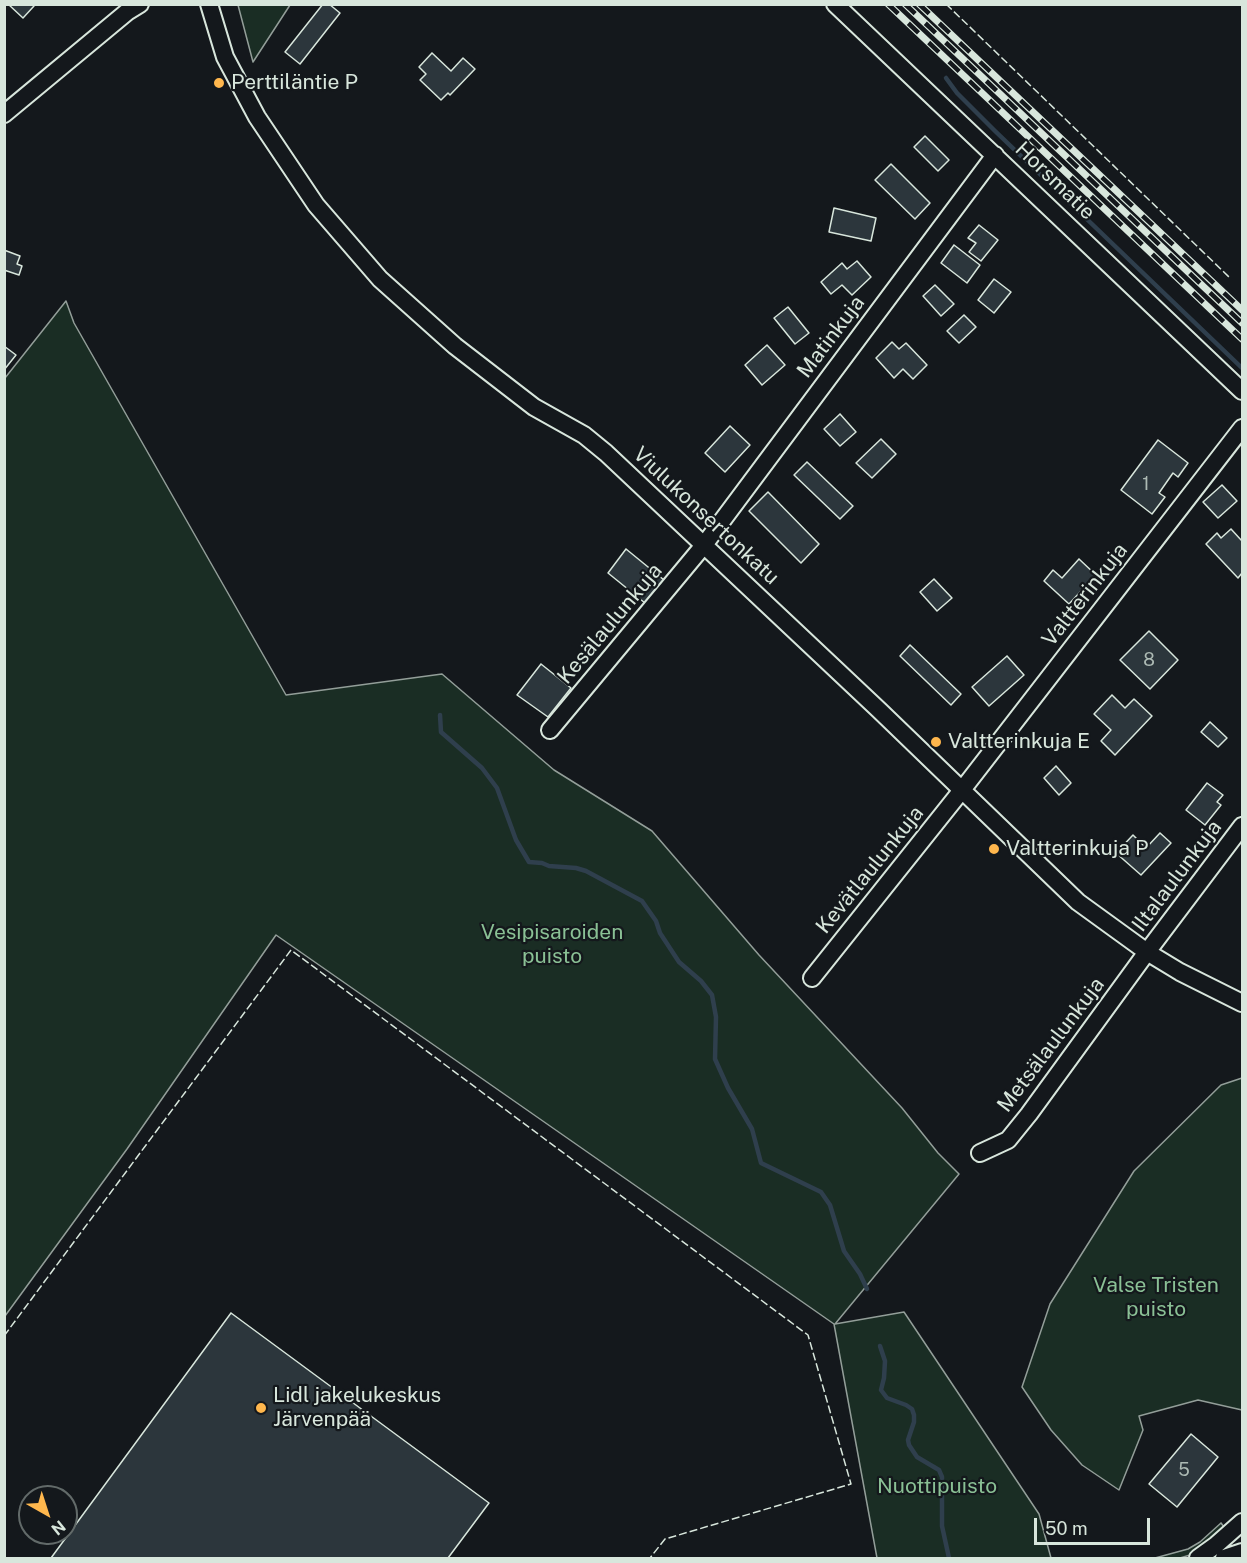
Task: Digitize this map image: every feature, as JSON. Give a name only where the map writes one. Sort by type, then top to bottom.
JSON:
[{"type":"street","points":[[4,114],[127,12],[140,4]]},
{"type":"street","name":"Viulukonsertonkatu","points":[[209,4],[225,57],[257,117],[316,206],[380,279],[455,346],[534,407],[584,435],[606,453],[1078,902],[1147,952],[1180,972],[1242,1003]]},
{"type":"street","name":"Horsmatie","points":[[835,4],[1242,391]]},
{"type":"street","name":"Matinkuja","points":[[704,545],[995,155]]},
{"type":"street","name":"Valtterinkuja","points":[[962,790],[1242,428]]},
{"type":"street","name":"Kesälaulunkuja","points":[[550,730],[704,545]]},
{"type":"street","name":"Kevätlaulunkuja","points":[[812,978],[962,790]]},
{"type":"street","name":"Iltalaulunkuja","points":[[1147,952],[1242,826]]},
{"type":"street","name":"Metsälaulunkuja","points":[[980,1153],[1008,1140],[1147,952]]},
{"type":"street","points":[[1198,1558],[1242,1522]]},
{"type":"street","points":[[1224,1558],[1242,1552]]},
{"type":"green space","points":[[238,5],[290,5],[253,62]]},
{"type":"green space","points":[[66,301],[74,323],[286,695],[442,674],[554,770],[652,831],[759,955],[902,1108],[938,1153],[959,1174],[835,1324],[904,1312],[1039,1514],[1051,1558],[877,1558],[834,1324],[276,935],[127,1149],[5,1316],[5,378]]},
{"type":"green space","name":"Valse Tristen puisto","points":[[1242,1078],[1242,1410],[1198,1400],[1139,1416],[1143,1430],[1119,1490],[1082,1465],[1051,1430],[1022,1387],[1050,1304],[1134,1171],[1221,1085]]},
{"type":"green space","points":[[1221,1523],[1224,1527],[1190,1555],[1180,1558],[1155,1558],[1188,1549],[1200,1542]]},
{"type":"building","points":[[8,4],[33,4],[34,6],[23,18]]},
{"type":"building","points":[[323,4],[329,4],[340,13],[300,64],[285,52]]},
{"type":"building","points":[[432,53],[451,71],[463,58],[475,69],[450,95],[448,93],[441,100],[420,80],[426,74],[419,67]]},
{"type":"building","points":[[925,136],[949,160],[938,171],[914,147]]},
{"type":"building","points":[[891,164],[930,203],[915,219],[875,180]]},
{"type":"building","points":[[834,208],[876,218],[871,241],[829,232]]},
{"type":"building","points":[[979,225],[998,240],[981,261],[969,252],[976,243],[968,238]]},
{"type":"building","points":[[954,245],[980,265],[967,283],[941,263]]},
{"type":"building","points":[[4,250],[20,256],[17,264],[22,266],[19,275],[4,270]]},
{"type":"building","points":[[857,261],[871,277],[852,295],[842,285],[831,294],[821,282],[842,263],[847,269]]},
{"type":"building","points":[[994,279],[1011,292],[994,313],[978,300]]},
{"type":"building","points":[[935,285],[954,304],[941,316],[923,296]]},
{"type":"building","points":[[788,307],[809,333],[795,344],[774,318]]},
{"type":"building","points":[[964,315],[976,327],[959,343],[947,331]]},
{"type":"building","points":[[892,342],[899,349],[906,343],[927,365],[913,379],[903,369],[894,378],[876,358]]},
{"type":"building","points":[[767,345],[785,365],[762,385],[745,365]]},
{"type":"building","points":[[4,346],[16,355],[4,370]]},
{"type":"building","points":[[840,414],[856,432],[840,446],[824,429]]},
{"type":"building","points":[[730,426],[750,445],[725,472],[705,453]]},
{"type":"building","points":[[881,439],[896,454],[872,478],[856,463]]},
{"type":"building","points":[[1158,440],[1188,463],[1178,477],[1173,473],[1159,493],[1165,497],[1152,514],[1121,490]]},
{"type":"building","points":[[807,462],[853,506],[840,519],[794,475]]},
{"type":"building","points":[[1222,485],[1237,501],[1218,518],[1203,502]]},
{"type":"building","points":[[768,492],[819,544],[801,563],[749,511]]},
{"type":"building","points":[[1231,529],[1242,541],[1242,573],[1238,578],[1206,544],[1217,533],[1221,538]]},
{"type":"building","points":[[626,549],[664,580],[645,603],[608,573]]},
{"type":"building","points":[[1079,559],[1096,575],[1069,604],[1044,581],[1053,570],[1062,578]]},
{"type":"building","points":[[934,579],[952,598],[937,611],[920,592]]},
{"type":"building","points":[[1149,631],[1178,660],[1150,689],[1120,660]]},
{"type":"building","points":[[910,645],[961,694],[951,705],[900,656]]},
{"type":"building","points":[[1007,656],[1024,675],[989,706],[972,687]]},
{"type":"building","points":[[541,664],[571,688],[548,717],[517,695]]},
{"type":"building","points":[[1112,695],[1125,708],[1134,699],[1152,716],[1115,755],[1101,741],[1111,730],[1094,714]]},
{"type":"building","points":[[1210,722],[1227,738],[1218,747],[1201,732]]},
{"type":"building","points":[[1056,766],[1071,783],[1059,795],[1044,778]]},
{"type":"building","points":[[1207,783],[1223,795],[1217,802],[1221,805],[1205,825],[1186,810]]},
{"type":"building","points":[[1160,833],[1171,843],[1141,875],[1116,853],[1133,835],[1146,848]]},
{"type":"building","name":"Lidl jakelukeskus Järvenpää","points":[[231,1313],[489,1503],[448,1558],[51,1558],[61,1545],[78,1545],[78,1521]]},
{"type":"building","points":[[1191,1434],[1218,1457],[1177,1507],[1149,1484]]},
{"type":"waterway","points":[[946,78],[957,93],[995,131],[1242,368]]},
{"type":"waterway","points":[[440,715],[441,732],[482,768],[497,788],[516,840],[529,862],[586,871],[642,901],[679,962],[701,981],[712,995],[716,1017],[715,1059],[728,1088],[752,1129],[761,1163],[821,1192],[830,1205],[844,1251],[867,1289]]},
{"type":"waterway","points":[[880,1346],[885,1361],[881,1390],[887,1398],[912,1409],[914,1422],[908,1440],[909,1445],[917,1457],[939,1470],[942,1477],[942,1526],[949,1558]]},
{"type":"railway","points":[[888,4],[1242,339]]},
{"type":"railway","points":[[905,4],[1242,323]]},
{"type":"railway","points":[[919,4],[1242,310]]},
{"type":"fence","points":[[946,4],[1229,277]]},
{"type":"fence","points":[[4,1336],[291,950],[808,1335],[851,1484],[665,1539],[650,1558]]},
{"type":"place","name":"Perttiläntie P","points":[[219,83]]},
{"type":"place","name":"Valtterinkuja E","points":[[936,742]]},
{"type":"place","name":"Valtterinkuja P","points":[[994,849]]},
{"type":"place","name":"Lidl jakelukeskus Järvenpää","points":[[261,1408]]},
{"type":"park label","name":"Vesipisaroiden puisto","points":[[552,945]]},
{"type":"park label","name":"Nuottipuisto","points":[[937,1487]]}]
